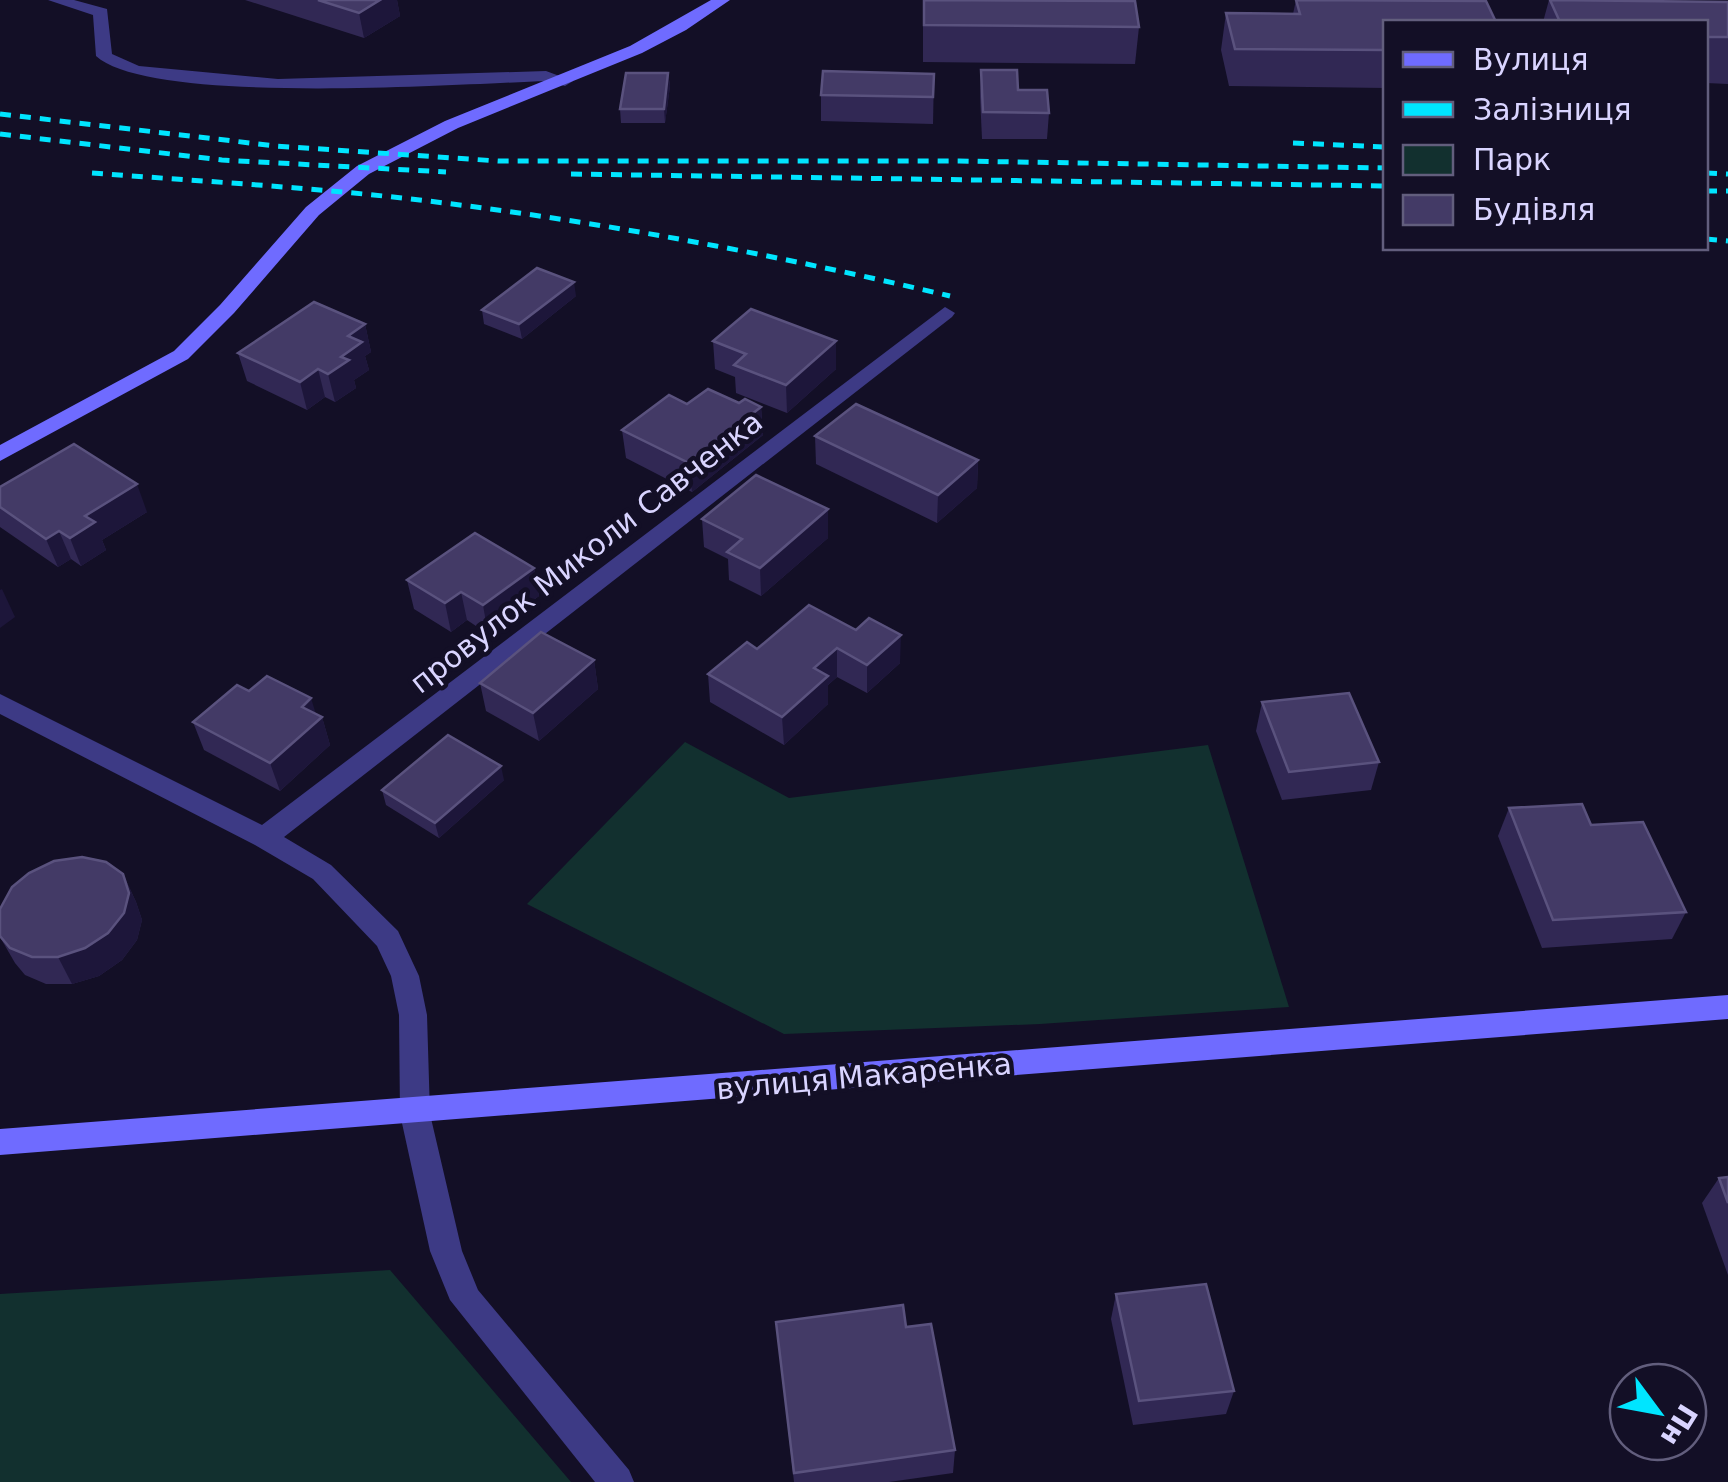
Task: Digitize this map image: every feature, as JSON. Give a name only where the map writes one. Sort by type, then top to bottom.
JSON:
[{"type":"main road","points":[[0,454],[181,355],[206,334],[321,202],[355,175],[424,138],[645,47],[722,0]]},
{"type":"main road","name":"вулиця Макаренка","points":[[0,1142],[415,1114],[1100,1054],[1728,1007]]},
{"type":"street","points":[[56,0],[101,12],[104,56],[135,72],[278,84],[546,76],[565,82]]},
{"type":"street","name":"провулок Миколи Савченка","points":[[264,838],[945,313]]},
{"type":"street","points":[[0,703],[264,838],[322,872],[388,939],[404,976],[413,1015],[415,1114],[446,1251],[466,1300],[616,1482]]},
{"type":"green space","points":[[685,742],[789,798],[1208,745],[1289,1007],[1040,1024],[784,1034],[527,904]]},
{"type":"green space","points":[[390,1270],[571,1482],[0,1482],[0,1294]]},
{"type":"building","points":[[318,0],[380,0],[359,13]]},
{"type":"building","points":[[924,0],[1135,1],[1139,27],[924,25]]},
{"type":"building","points":[[1296,0],[1486,1],[1495,20],[1383,20],[1383,50],[1235,49],[1226,13],[1300,14]]},
{"type":"building","points":[[1550,0],[1728,2],[1728,37],[1708,37],[1708,20],[1559,20]]},
{"type":"building","points":[[981,70],[1017,70],[1018,90],[1047,90],[1049,113],[983,112]]},
{"type":"building","points":[[823,71],[934,74],[933,97],[821,95]]},
{"type":"building","points":[[626,73],[668,73],[664,109],[620,109]]},
{"type":"building","points":[[537,268],[574,282],[519,324],[482,310]]},
{"type":"building","points":[[314,302],[365,324],[348,336],[362,342],[341,357],[349,360],[328,374],[318,369],[300,382],[238,353]]},
{"type":"building","points":[[751,309],[836,341],[786,385],[734,365],[746,354],[713,341]]},
{"type":"building","points":[[708,389],[739,403],[745,399],[761,407],[689,463],[622,430],[669,395],[687,404]]},
{"type":"building","points":[[856,404],[978,460],[938,495],[815,436]]},
{"type":"building","points":[[74,444],[137,484],[85,516],[95,522],[70,538],[59,531],[46,539],[0,507],[0,487]]},
{"type":"building","points":[[756,475],[828,509],[760,568],[727,552],[742,539],[702,519]]},
{"type":"building","points":[[475,533],[534,568],[483,605],[461,592],[445,603],[407,580]]},
{"type":"building","points":[[809,605],[856,630],[869,618],[901,635],[867,665],[837,648],[814,668],[828,676],[782,717],[708,674],[747,642],[757,649]]},
{"type":"building","points":[[541,632],[594,660],[533,713],[480,683]]},
{"type":"building","points":[[267,676],[311,698],[302,707],[322,717],[270,763],[193,722],[237,685],[249,691]]},
{"type":"building","points":[[1349,693],[1379,762],[1289,772],[1262,702]]},
{"type":"building","points":[[448,735],[501,766],[435,823],[382,790]]},
{"type":"building","points":[[1582,804],[1591,825],[1643,822],[1686,912],[1553,920],[1509,808]]},
{"type":"building","points":[[82,857],[106,862],[123,874],[129,893],[124,913],[108,933],[85,948],[58,957],[32,957],[10,948],[0,936],[0,909],[12,887],[54,861]]},
{"type":"building","points":[[1728,1177],[1728,1203],[1719,1178]]},
{"type":"building","points":[[1206,1284],[1234,1391],[1139,1401],[1116,1294]]},
{"type":"building","points":[[903,1305],[906,1327],[931,1324],[955,1450],[794,1473],[776,1322]]},
{"type":"railway","points":[[0,114],[276,146],[498,161],[959,161],[1383,168]]},
{"type":"railway","points":[[0,134],[222,160],[446,172]]},
{"type":"railway","points":[[1293,143],[1383,147]]},
{"type":"railway","points":[[92,173],[479,207],[749,252],[950,296]]},
{"type":"railway","points":[[1708,173],[1728,174]]},
{"type":"railway","points":[[571,174],[1383,186]]},
{"type":"railway","points":[[1708,191],[1728,191]]},
{"type":"railway","points":[[1708,239],[1728,241]]}]
